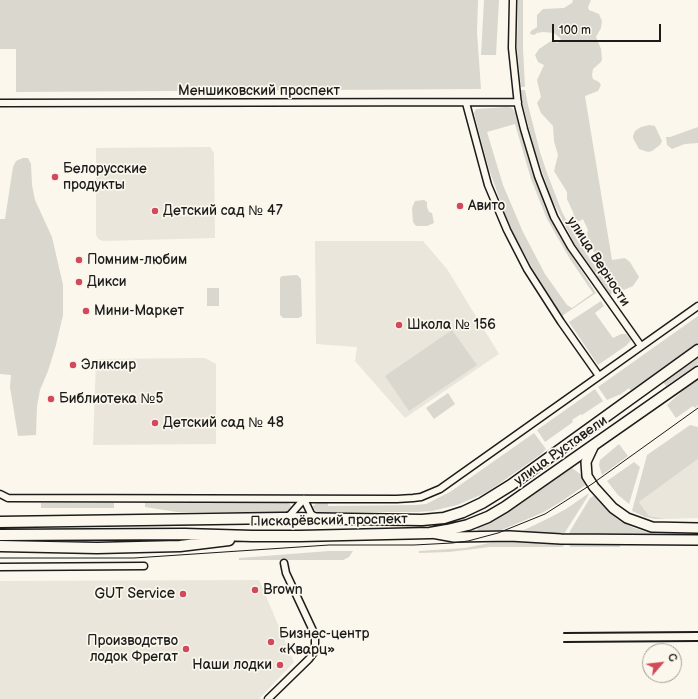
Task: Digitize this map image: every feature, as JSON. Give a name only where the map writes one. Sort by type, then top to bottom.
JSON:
[{"type":"main road","name":"улица Руставели","points":[[444,518],[463,512],[482,503],[511,485],[698,350]]},
{"type":"main road","name":"улица Руставели","points":[[430,533],[468,525],[488,517],[524,494],[698,372]]},
{"type":"main road","points":[[594,445],[587,457],[585,469],[587,476],[594,487],[613,508],[627,518],[658,528],[698,528]]},
{"type":"main road","name":"Пискарёвский проспект","points":[[1,521],[283,518],[422,520],[444,518]]},
{"type":"main road","name":"Пискарёвский проспект","points":[[0,535],[185,534],[252,536],[430,533],[454,537],[510,536],[698,540]]},
{"type":"main road","points":[[0,546],[97,548],[180,546],[252,536]]},
{"type":"street","name":"улица Верности","points":[[513,0],[512,48],[518,102],[532,158],[546,199],[554,217],[571,247],[641,346]]},
{"type":"street","name":"Меншиковский проспект","points":[[0,103],[518,102]]},
{"type":"street","points":[[466,103],[488,185],[507,230],[527,269],[561,322],[599,376]]},
{"type":"street","points":[[0,494],[8,498],[396,499],[421,497],[440,489],[698,306]]},
{"type":"street","points":[[283,518],[290,515],[304,499]]},
{"type":"street","points":[[304,499],[311,514],[317,518]]},
{"type":"street","points":[[268,699],[315,651],[315,635],[286,573],[284,563]]},
{"type":"street","points":[[0,567],[144,566]]},
{"type":"shaded area","points":[[0,0],[478,0],[477,32],[481,89],[16,92],[16,49],[0,49]]},
{"type":"shaded area","points":[[484,0],[499,0],[496,55],[481,55]]},
{"type":"shaded area","points":[[518,0],[523,0],[525,87],[521,87],[517,48]]},
{"type":"shaded area","points":[[573,0],[591,0],[588,7],[589,10],[599,14],[602,21],[601,28],[596,37],[601,49],[602,59],[601,62],[593,69],[592,75],[593,79],[601,85],[598,91],[585,96],[612,260],[625,258],[630,262],[639,277],[633,286],[624,290],[618,287],[598,260],[588,241],[588,230],[583,219],[576,221],[574,218],[567,199],[567,192],[554,171],[558,155],[554,141],[553,126],[541,113],[537,103],[541,97],[537,80],[544,65],[538,62],[535,55],[539,49],[551,41],[557,43],[561,41],[560,38],[554,33],[543,32],[534,35],[530,34],[531,31],[537,27],[537,15],[543,9],[564,8],[572,3]]},
{"type":"shaded area","points":[[521,90],[525,90],[540,152],[562,212],[579,243],[613,292],[610,295],[575,245],[551,197],[536,154],[523,106]]},
{"type":"shaded area","points":[[507,107],[512,108],[516,113],[531,169],[546,210],[559,236],[596,293],[562,316],[531,266],[507,220],[489,169],[474,113],[476,109]],"holes":[[[515,124],[531,179],[547,219],[570,259],[593,293],[572,308],[567,305],[545,274],[523,232],[503,185],[487,132]]]},
{"type":"shaded area","points":[[649,125],[655,126],[662,141],[660,145],[648,152],[639,149],[633,136],[635,131],[641,127]]},
{"type":"shaded area","points":[[698,127],[698,143],[685,144],[672,149],[667,145],[666,137]]},
{"type":"shaded area","name":"Детский сад № 47","points":[[210,147],[214,153],[215,238],[103,241],[98,239],[96,235],[96,148]]},
{"type":"shaded area","points":[[23,158],[28,158],[31,164],[32,185],[35,200],[52,237],[63,285],[63,315],[56,345],[40,390],[37,406],[36,435],[18,436],[10,387],[11,375],[0,374],[0,219],[5,219],[13,167],[16,161]]},
{"type":"shaded area","points":[[424,200],[427,202],[429,212],[432,213],[434,223],[427,226],[417,226],[413,222],[412,208],[415,201]]},
{"type":"shaded area","name":"Школа № 156","points":[[315,241],[423,241],[447,269],[499,354],[405,418],[355,361],[357,347],[316,344]]},
{"type":"shaded area","points":[[297,275],[301,279],[302,316],[299,318],[283,318],[280,315],[280,278],[282,276]]},
{"type":"shaded area","points":[[207,288],[219,288],[219,306],[207,306]]},
{"type":"shaded area","points":[[601,301],[604,306],[595,313],[613,338],[621,334],[626,334],[631,340],[627,345],[598,365],[569,322]]},
{"type":"shaded area","points":[[698,316],[698,343],[631,391],[629,388],[621,394],[607,400],[598,387]]},
{"type":"shaded area","points":[[452,330],[477,365],[409,411],[385,376]]},
{"type":"shaded area","name":"Детский сад № 48","points":[[205,358],[216,364],[216,444],[93,445],[96,359]]},
{"type":"shaded area","points":[[698,358],[698,364],[666,386],[663,382]]},
{"type":"shaded area","points":[[698,379],[698,405],[695,408],[693,406],[676,418],[667,405]]},
{"type":"shaded area","points":[[595,389],[603,401],[572,420],[573,422],[545,442],[537,430]]},
{"type":"shaded area","points":[[448,393],[455,404],[434,419],[426,408]]},
{"type":"shaded area","points":[[690,425],[698,427],[698,459],[639,502],[649,516],[666,519],[645,517],[632,511],[647,455]]},
{"type":"shaded area","points":[[534,433],[546,449],[540,455],[483,494],[457,505],[432,511],[417,512],[317,512],[313,508],[313,506],[317,503],[328,503],[328,506],[426,504],[450,492]]},
{"type":"shaded area","points":[[619,444],[628,456],[602,475],[599,465],[600,460]]},
{"type":"shaded area","points":[[698,459],[698,518],[666,519],[649,516],[639,502]]},
{"type":"shaded area","points":[[634,462],[640,467],[629,504],[618,495],[607,481]]},
{"type":"shaded area","points":[[572,468],[583,476],[587,484],[544,512],[497,532],[478,531],[477,528],[509,512]]},
{"type":"shaded area","points":[[589,493],[564,534],[518,533],[566,509]]},
{"type":"shaded area","points":[[595,495],[617,519],[634,528],[658,534],[658,536],[569,535],[590,498]]},
{"type":"shaded area","points":[[41,503],[114,503],[114,508],[41,508]]},
{"type":"shaded area","points":[[145,503],[288,503],[291,507],[287,512],[177,512],[145,507]]},
{"type":"shaded area","points":[[499,541],[564,543],[564,545],[563,547],[490,547],[449,552],[419,553],[419,551],[465,548]]},
{"type":"shaded area","points":[[569,543],[620,545],[620,547],[570,547]]},
{"type":"shaded area","points":[[329,551],[353,551],[349,557],[343,560],[239,560],[239,558]]},
{"type":"shaded area","points":[[259,580],[294,662],[259,699],[0,699],[0,581]]},
{"type":"tram line","points":[[0,558],[134,558],[329,545],[414,545],[468,541],[498,533],[545,514],[592,484],[698,408]]},
{"type":"railway","points":[[564,633],[698,632]]},
{"type":"railway","points":[[564,642],[698,641]]},
{"type":"place","name":"Белорусские продукты","points":[[55,177]]},
{"type":"place","name":"Авито","points":[[460,206]]},
{"type":"place","name":"Детский сад № 47","points":[[155,211]]},
{"type":"place","name":"Помним-любим","points":[[79,260]]},
{"type":"place","name":"Дикси","points":[[79,282]]},
{"type":"place","name":"Мини-Маркет","points":[[86,311]]},
{"type":"place","name":"Школа № 156","points":[[399,325]]},
{"type":"place","name":"Эликсир","points":[[73,365]]},
{"type":"place","name":"Библиотека №5","points":[[51,399]]},
{"type":"place","name":"Детский сад № 48","points":[[155,423]]},
{"type":"place","name":"Brown","points":[[255,590]]},
{"type":"place","name":"GUT Service","points":[[183,594]]},
{"type":"place","name":"Бизнес-центр «Кварц»","points":[[271,642]]},
{"type":"place","name":"Производство лодок Фрегат","points":[[186,649]]},
{"type":"place","name":"Наши лодки","points":[[280,665]]}]
